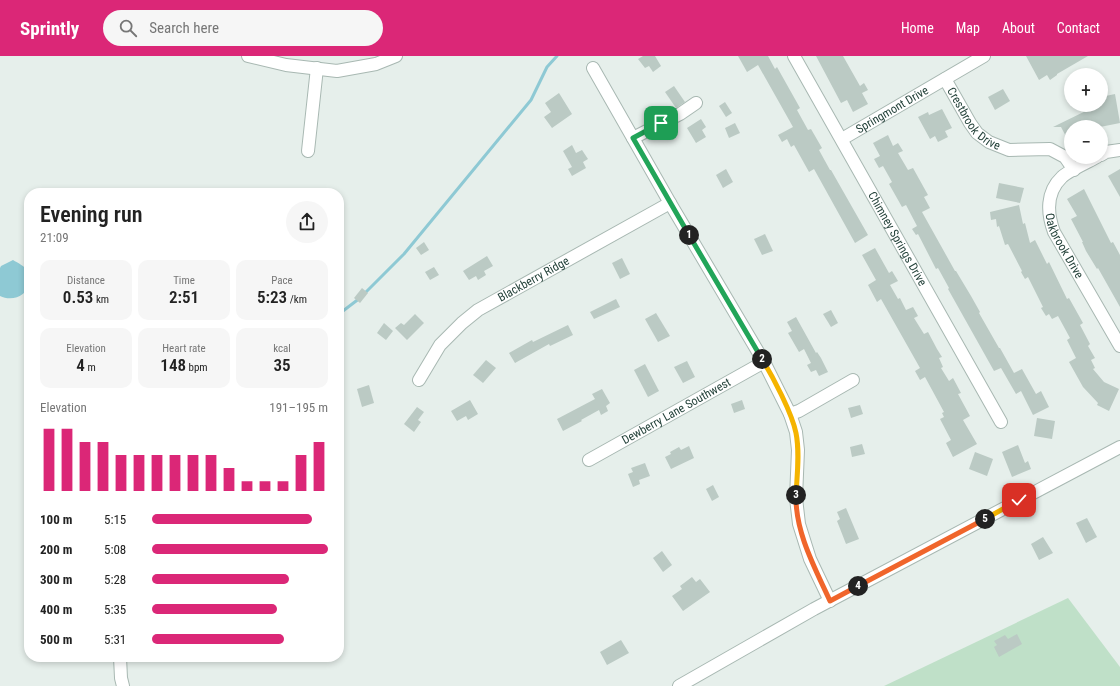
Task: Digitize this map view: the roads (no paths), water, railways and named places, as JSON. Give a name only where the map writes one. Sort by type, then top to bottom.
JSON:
[{"type":"street","points":[[248,56],[286,65],[337,71],[376,64],[396,56]]},
{"type":"street","name":"Chimney Springs Drive","points":[[794,56],[1001,422]]},
{"type":"street","name":"Springmont Drive","points":[[842,139],[945,79],[976,58]]},
{"type":"street","points":[[308,151],[317,68]]},
{"type":"street","points":[[593,68],[670,203],[764,362],[790,414],[796,432],[798,450],[796,498],[799,524],[810,559],[830,601]]},
{"type":"street","name":"Crestbrook Drive","points":[[945,79],[970,123],[978,133],[989,142],[1009,150],[1050,149],[1065,157],[1074,170]]},
{"type":"street","points":[[633,138],[680,114],[696,103]]},
{"type":"street","points":[[1108,152],[1120,150]]},
{"type":"street","name":"Oakbrook Drive","points":[[1085,164],[1062,177],[1055,187],[1050,198],[1049,219],[1054,232],[1120,346]]},
{"type":"street","name":"Blackberry Ridge","points":[[419,380],[440,345],[462,323],[478,310],[670,203]]},
{"type":"street","name":"Dewberry Lane Southwest","points":[[589,460],[764,362]]},
{"type":"street","points":[[790,414],[799,411],[852,380]]},
{"type":"street","points":[[679,686],[830,601],[1120,447]]},
{"type":"street","points":[[120,662],[123,686]]},
{"type":"water","points":[[13,260],[24,267],[23,294],[14,298],[5,298],[0,296],[1,266]]},
{"type":"waterway","points":[[364,294],[404,254],[531,100],[547,67],[557,56]]},
{"type":"waterway","points":[[344,310],[360,298]]}]
